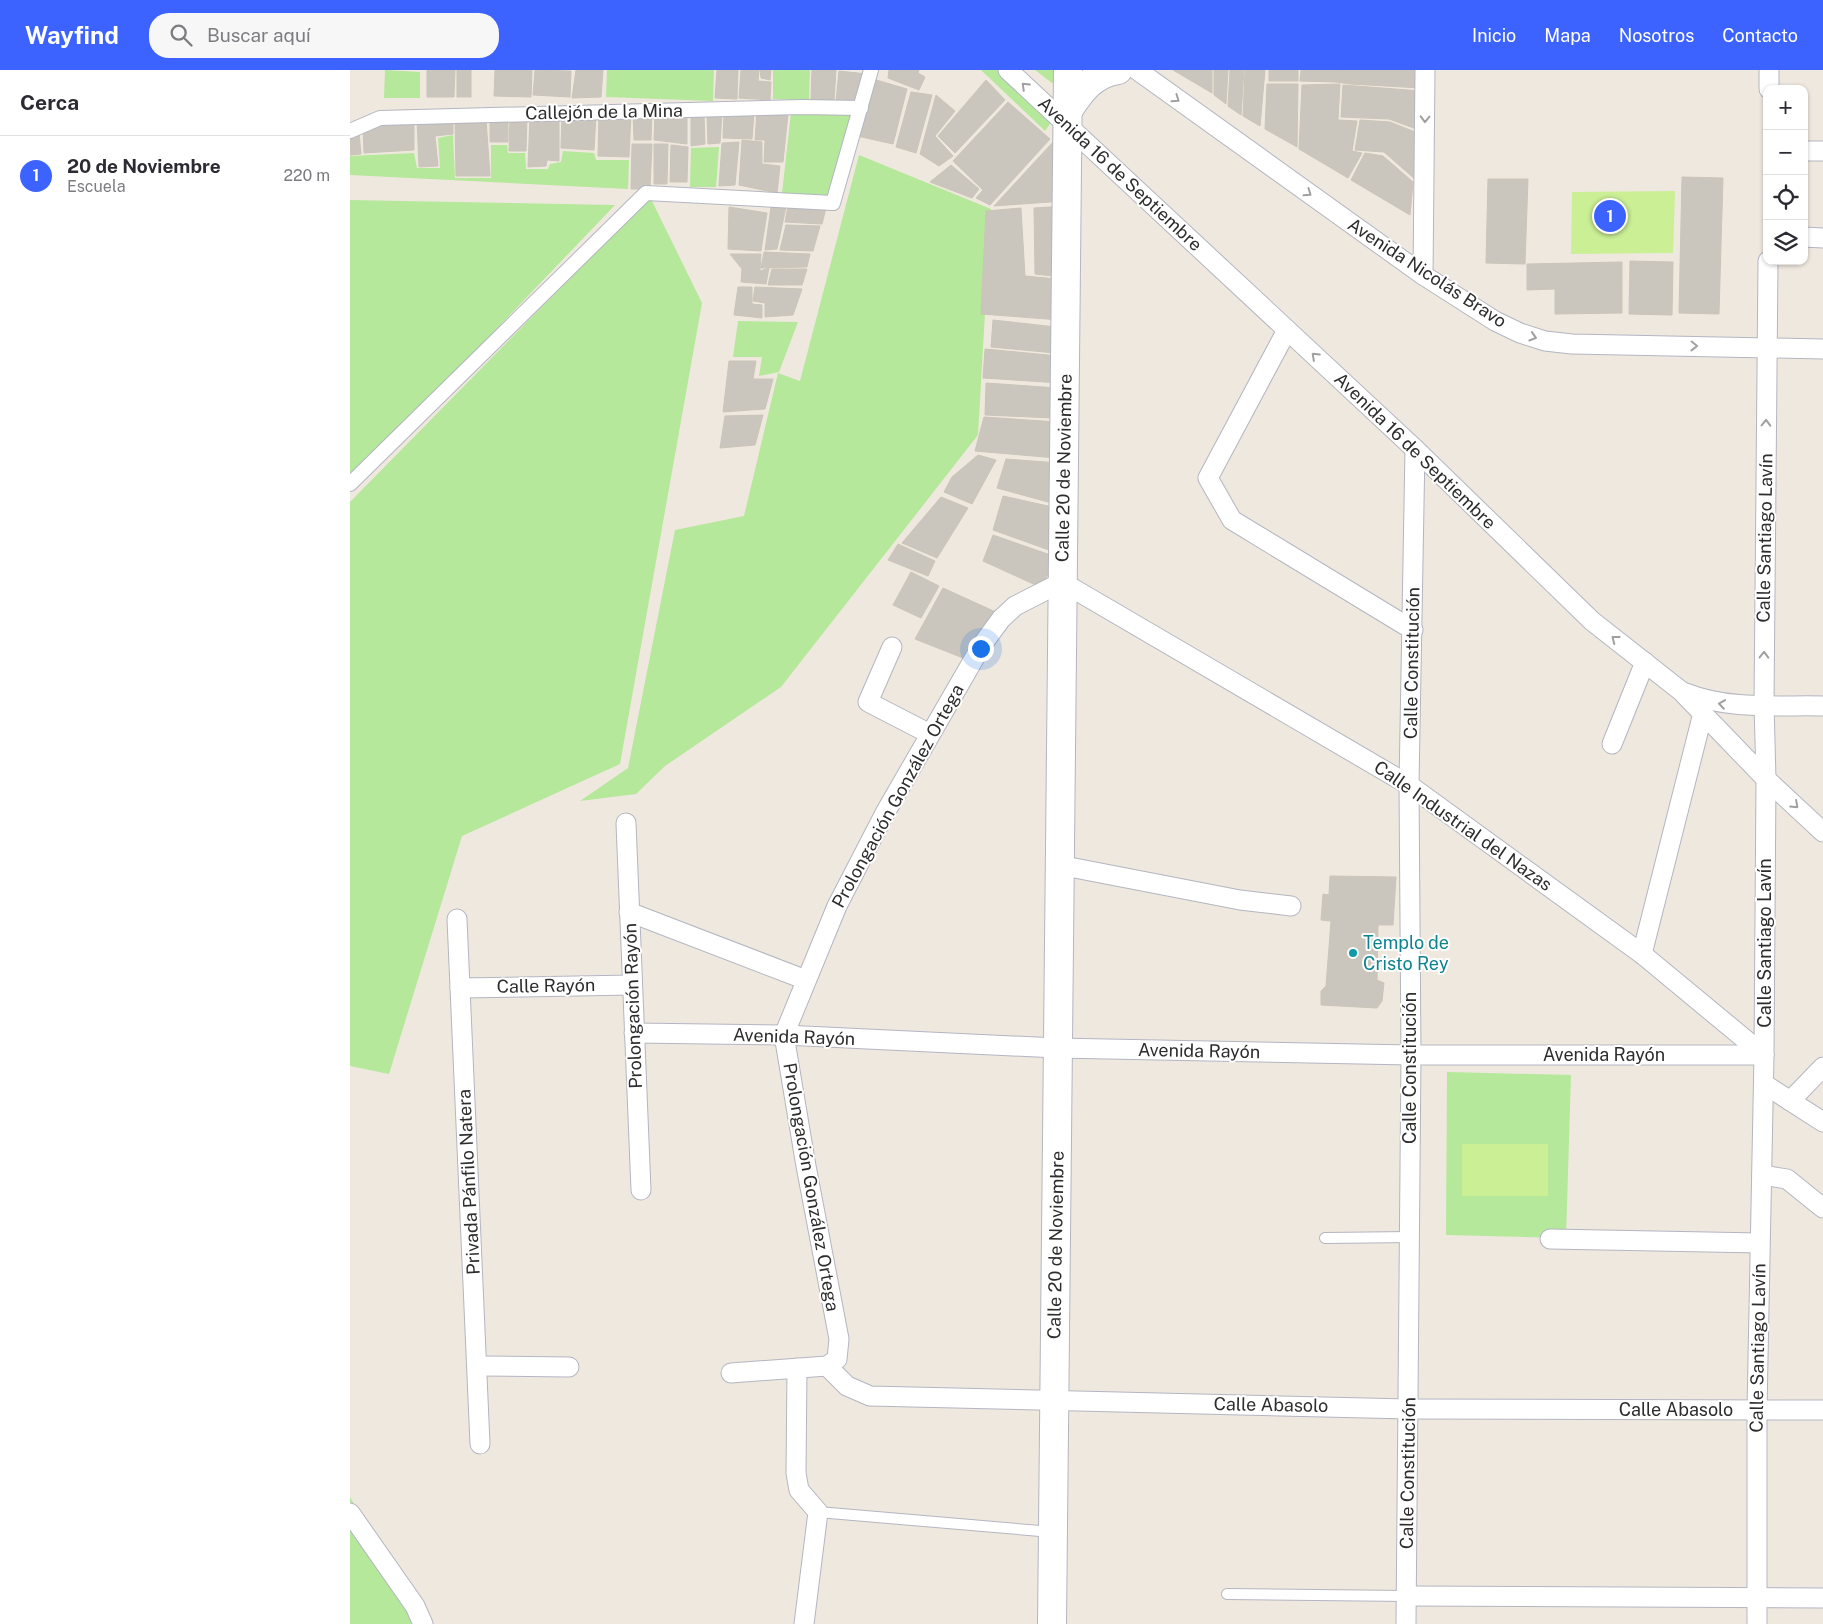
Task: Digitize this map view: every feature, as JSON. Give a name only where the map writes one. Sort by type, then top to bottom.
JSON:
[{"type":"main road","name":"Calle 20 de Noviembre","points":[[1052,1624],[1068,70]]},
{"type":"main road","points":[[1067,119],[1078,94],[1094,79],[1118,70]]},
{"type":"street","points":[[350,484],[646,193],[833,203],[872,70]]},
{"type":"street","name":"Avenida 16 de Septiembre","points":[[1008,70],[1067,119],[1415,449],[1592,621],[1681,691],[1766,779],[1823,832]]},
{"type":"street","name":"Avenida Nicolás Bravo","points":[[1137,70],[1423,275],[1495,321],[1520,333],[1544,341],[1572,344],[1823,349]]},
{"type":"street","points":[[1423,275],[1425,70]]},
{"type":"street","points":[[1769,70],[1769,85]]},
{"type":"street","name":"Callejón de la Mina","points":[[350,131],[380,118],[802,107],[861,108]]},
{"type":"street","points":[[1808,151],[1823,151]]},
{"type":"street","points":[[1808,237],[1823,238]]},
{"type":"street","name":"Calle Santiago Lavín","points":[[1757,1624],[1757,1410],[1764,1084],[1766,779],[1764,704],[1768,265]]},
{"type":"street","points":[[1288,330],[1208,478],[1232,520],[1414,630]]},
{"type":"street","name":"Calle Constitución","points":[[1406,1624],[1411,1055],[1410,785],[1414,630],[1415,449]]},
{"type":"street","name":"Prolongación González Ortega","points":[[826,1366],[837,1359],[840,1339],[806,1166],[784,1035],[837,906],[885,813],[982,645],[1001,619],[1015,606],[1062,582]]},
{"type":"street","name":"Calle Industrial del Nazas","points":[[1062,582],[1410,785],[1642,954],[1764,1055]]},
{"type":"street","points":[[892,647],[868,702],[930,734]]},
{"type":"street","points":[[1612,744],[1645,662]]},
{"type":"street","points":[[1681,691],[1707,701],[1730,705],[1823,706]]},
{"type":"street","points":[[1642,954],[1703,713]]},
{"type":"street","name":"Prolongación Rayón","points":[[626,823],[641,1190]]},
{"type":"street","points":[[1059,865],[1240,900],[1291,906]]},
{"type":"street","points":[[629,912],[806,980]]},
{"type":"street","name":"Privada Pánfilo Natera","points":[[457,919],[480,1444]]},
{"type":"street","name":"Calle Rayón","points":[[460,988],[632,985]]},
{"type":"street","name":"Avenida Rayón","points":[[634,1033],[784,1035],[1057,1048],[1411,1055],[1764,1055]]},
{"type":"street","points":[[1790,1101],[1823,1067]]},
{"type":"street","points":[[1764,1084],[1823,1122]]},
{"type":"street","points":[[1762,1175],[1787,1179],[1823,1208]]},
{"type":"street","points":[[1550,1240],[1760,1243]]},
{"type":"street","points":[[478,1366],[568,1367]]},
{"type":"street","points":[[731,1373],[826,1366]]},
{"type":"street","name":"Calle Abasolo","points":[[826,1366],[847,1386],[870,1396],[1408,1409],[1823,1410]]},
{"type":"street","points":[[797,1368],[796,1473],[799,1490],[818,1512],[804,1624]]},
{"type":"street","points":[[350,1513],[415,1606],[423,1624]]},
{"type":"street","points":[[1407,1596],[1823,1598]]},
{"type":"lane","points":[[1325,1238],[1410,1237]]},
{"type":"lane","points":[[818,1512],[1052,1532]]},
{"type":"lane","points":[[1227,1594],[1407,1596]]},
{"type":"green space","points":[[385,70],[420,72],[420,98],[384,98]]},
{"type":"green space","points":[[607,70],[714,70],[713,101],[606,97]]},
{"type":"green space","points":[[773,70],[810,70],[809,100],[773,99]]},
{"type":"green space","points":[[981,70],[1010,70],[1057,114],[1045,131]]},
{"type":"green space","points":[[1035,70],[1060,70],[1057,83],[1052,83]]},
{"type":"green space","points":[[856,112],[831,199],[782,193],[791,113]]},
{"type":"green space","points":[[453,135],[455,178],[491,178],[491,145],[507,145],[508,153],[525,153],[526,169],[548,169],[550,164],[561,162],[563,151],[594,153],[596,160],[629,160],[628,189],[350,175],[350,156],[414,153],[417,168],[440,168],[438,138]]},
{"type":"green space","points":[[719,147],[716,187],[690,187],[691,148]]},
{"type":"green space","points":[[859,155],[991,209],[978,435],[781,687],[665,766],[636,794],[580,801],[628,768],[675,530],[744,516],[778,373],[800,381]]},
{"type":"green space","points":[[1675,191],[1673,253],[1571,254],[1572,192]]},
{"type":"green space","points":[[650,197],[702,303],[620,764],[462,836],[389,1074],[350,1066],[350,502]]},
{"type":"green space","points":[[350,200],[615,205],[350,482]]},
{"type":"green space","points":[[738,321],[798,322],[779,372],[759,376],[762,357],[733,357]]},
{"type":"green space","points":[[1447,1072],[1571,1075],[1566,1238],[1446,1235]]},
{"type":"green space","points":[[1462,1144],[1548,1144],[1548,1196],[1462,1196]]},
{"type":"green space","points":[[350,1497],[416,1614],[418,1624],[350,1624]]},
{"type":"building","points":[[427,70],[455,70],[454,97],[427,97]]},
{"type":"building","points":[[457,70],[471,70],[471,97],[457,97]]},
{"type":"building","points":[[495,70],[532,70],[531,97],[494,96]]},
{"type":"building","points":[[535,70],[571,71],[570,97],[533,95]]},
{"type":"building","points":[[576,70],[603,70],[601,97],[572,98]]},
{"type":"building","points":[[717,70],[738,70],[737,99],[715,98]]},
{"type":"building","points":[[741,70],[759,70],[758,81],[771,82],[770,100],[739,98]]},
{"type":"building","points":[[760,70],[771,70],[770,80],[761,78]]},
{"type":"building","points":[[812,70],[836,70],[834,101],[811,100]]},
{"type":"building","points":[[889,70],[919,70],[918,73],[925,77],[919,90],[888,78]]},
{"type":"building","points":[[1173,70],[1212,70],[1212,93]]},
{"type":"building","points":[[1214,70],[1228,70],[1226,104],[1214,95]]},
{"type":"building","points":[[1230,70],[1244,70],[1241,115],[1228,106]]},
{"type":"building","points":[[1245,70],[1265,70],[1260,126],[1243,116]]},
{"type":"building","points":[[1269,70],[1298,70],[1298,81],[1269,81]]},
{"type":"building","points":[[1301,70],[1337,70],[1336,82],[1300,81]]},
{"type":"building","points":[[1337,70],[1352,70],[1350,84],[1336,82]]},
{"type":"building","points":[[1352,70],[1422,70],[1421,88],[1350,84]]},
{"type":"building","points":[[839,71],[867,74],[860,103],[836,101]]},
{"type":"building","points":[[873,79],[907,89],[893,144],[857,136]]},
{"type":"building","points":[[986,80],[1005,100],[955,153],[938,136]]},
{"type":"building","points":[[1267,84],[1298,84],[1297,147],[1265,129]]},
{"type":"building","points":[[1340,84],[1338,120],[1357,121],[1352,151],[1362,153],[1348,178],[1299,149],[1302,85]]},
{"type":"building","points":[[1343,85],[1421,91],[1419,130],[1389,119],[1341,117]]},
{"type":"building","points":[[911,92],[932,95],[916,153],[896,147]]},
{"type":"building","points":[[936,95],[955,111],[935,136],[953,156],[939,166],[920,154]]},
{"type":"building","points":[[1008,102],[1050,139],[990,205],[976,198],[983,190],[953,161]]},
{"type":"building","points":[[757,111],[788,114],[783,162],[764,162],[765,140],[755,140]]},
{"type":"building","points":[[655,112],[687,113],[687,144],[654,140]]},
{"type":"building","points":[[633,113],[652,113],[651,140],[634,140]]},
{"type":"building","points":[[754,113],[752,139],[723,138],[724,114]]},
{"type":"building","points":[[599,114],[631,114],[629,157],[598,156]]},
{"type":"building","points":[[510,115],[527,116],[526,151],[509,151]]},
{"type":"building","points":[[596,115],[594,150],[561,148],[562,116]]},
{"type":"building","points":[[691,115],[704,116],[705,144],[691,146]]},
{"type":"building","points":[[722,115],[720,143],[708,144],[707,116]]},
{"type":"building","points":[[530,116],[559,116],[559,161],[547,160],[546,166],[528,167]]},
{"type":"building","points":[[453,118],[453,134],[435,136],[438,166],[419,167],[417,120]]},
{"type":"building","points":[[455,118],[486,119],[490,176],[456,176]]},
{"type":"building","points":[[508,118],[508,142],[490,142],[490,119]]},
{"type":"building","points":[[1360,120],[1390,122],[1420,134],[1416,180],[1384,152],[1355,150]]},
{"type":"building","points":[[414,123],[414,150],[364,153],[363,127]]},
{"type":"building","points":[[359,132],[361,154],[350,155],[350,134]]},
{"type":"building","points":[[742,140],[762,142],[762,164],[780,166],[777,193],[739,185]]},
{"type":"building","points":[[739,142],[735,185],[719,186],[722,143]]},
{"type":"building","points":[[1053,142],[1066,149],[1064,201],[994,206]]},
{"type":"building","points":[[632,144],[652,144],[650,189],[631,189]]},
{"type":"building","points":[[654,144],[668,144],[667,184],[654,184]]},
{"type":"building","points":[[671,145],[688,147],[687,182],[670,182]]},
{"type":"building","points":[[1365,153],[1383,156],[1413,182],[1410,215],[1351,180]]},
{"type":"building","points":[[951,165],[979,189],[972,198],[930,182]]},
{"type":"building","points":[[1682,177],[1723,178],[1719,314],[1679,313]]},
{"type":"building","points":[[1488,179],[1528,179],[1525,264],[1486,263]]},
{"type":"building","points":[[788,206],[826,208],[822,224],[785,222]]},
{"type":"building","points":[[1064,206],[1061,277],[1035,274],[1034,208]]},
{"type":"building","points":[[729,207],[767,213],[761,251],[728,249]]},
{"type":"building","points":[[771,207],[786,207],[777,249],[765,250]]},
{"type":"building","points":[[1021,208],[1025,276],[1057,279],[1060,320],[981,314],[986,211]]},
{"type":"building","points":[[786,225],[820,226],[813,251],[780,250]]},
{"type":"building","points":[[764,252],[810,254],[807,267],[761,268]]},
{"type":"building","points":[[730,254],[761,254],[760,271],[769,268],[766,284],[741,282],[742,269]]},
{"type":"building","points":[[1630,261],[1673,262],[1672,315],[1629,314]]},
{"type":"building","points":[[1622,262],[1622,313],[1555,314],[1555,289],[1527,290],[1527,264]]},
{"type":"building","points":[[772,269],[807,269],[802,285],[768,285]]},
{"type":"building","points":[[738,287],[752,287],[752,304],[762,305],[762,318],[734,315]]},
{"type":"building","points":[[755,287],[802,289],[793,315],[765,317],[765,303],[753,301]]},
{"type":"building","points":[[993,320],[1056,327],[1055,353],[991,347]]},
{"type":"building","points":[[985,349],[1059,356],[1060,383],[983,378]]},
{"type":"building","points":[[729,361],[756,361],[753,379],[773,379],[765,409],[723,412]]},
{"type":"building","points":[[986,383],[1058,388],[1053,418],[985,415]]},
{"type":"building","points":[[763,415],[755,445],[720,448],[725,416]]},
{"type":"building","points":[[984,417],[1057,422],[1056,458],[975,451]]},
{"type":"building","points":[[978,455],[996,460],[972,504],[944,492],[952,477]]},
{"type":"building","points":[[1006,459],[1059,463],[1059,505],[997,488]]},
{"type":"building","points":[[1003,496],[1057,508],[1060,554],[993,530]]},
{"type":"building","points":[[941,497],[968,508],[937,558],[902,543]]},
{"type":"building","points":[[993,535],[1059,558],[1040,587],[983,561]]},
{"type":"building","points":[[898,544],[935,561],[928,576],[888,560]]},
{"type":"building","points":[[911,572],[939,586],[921,618],[893,605]]},
{"type":"building","points":[[943,588],[998,613],[968,660],[915,639]]},
{"type":"building","name":"Templo de Cristo Rey","points":[[1330,876],[1396,877],[1393,925],[1378,925],[1377,980],[1384,983],[1382,1001],[1377,1008],[1321,1005],[1321,991],[1326,986],[1331,921],[1321,920],[1323,894],[1329,895]]},
{"type":"place","name":"20 de Noviembre","points":[[1610,216]]},
{"type":"place","name":"Templo de Cristo Rey","points":[[1353,953]]}]
